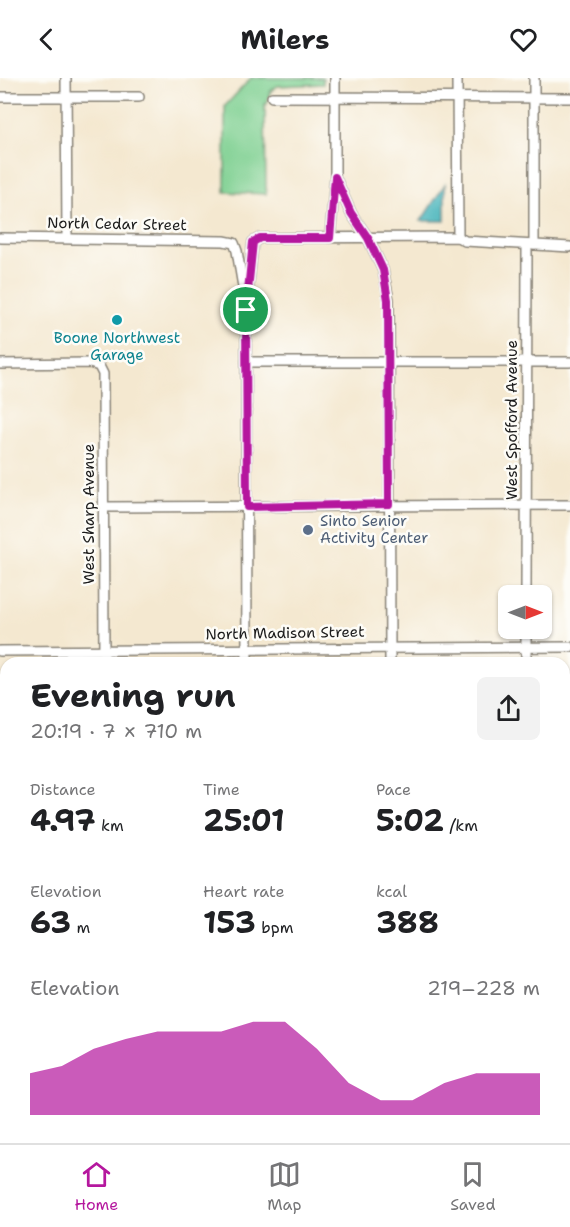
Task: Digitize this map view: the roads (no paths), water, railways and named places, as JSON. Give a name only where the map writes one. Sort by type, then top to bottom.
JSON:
[{"type":"street","points":[[66,78],[67,238]]},
{"type":"street","points":[[330,238],[335,177],[335,78]]},
{"type":"street","points":[[458,78],[458,237]]},
{"type":"street","name":"West Spofford Avenue","points":[[526,585],[527,362],[534,78]]},
{"type":"street","points":[[0,97],[139,97]]},
{"type":"street","points":[[272,97],[570,98]]},
{"type":"street","points":[[335,177],[351,213],[368,238],[383,270],[387,290],[390,657]]},
{"type":"street","points":[[247,657],[246,310],[253,242],[260,238],[458,237],[465,242],[570,247]]},
{"type":"street","name":"North Cedar Street","points":[[0,238],[215,240],[234,243],[246,310]]},
{"type":"street","points":[[246,362],[570,362]]},
{"type":"street","name":"West Sharp Avenue","points":[[0,364],[90,363],[99,366],[103,374],[104,657]]},
{"type":"street","points":[[104,507],[570,505]]},
{"type":"street","points":[[526,639],[526,657]]},
{"type":"street","name":"North Madison Street","points":[[0,651],[570,647]]},
{"type":"water","points":[[445,184],[445,221],[421,221]]},
{"type":"place","name":"Boone Northwest Garage","points":[[117,320]]},
{"type":"place","name":"Sinto Senior Activity Center","points":[[308,530]]}]
